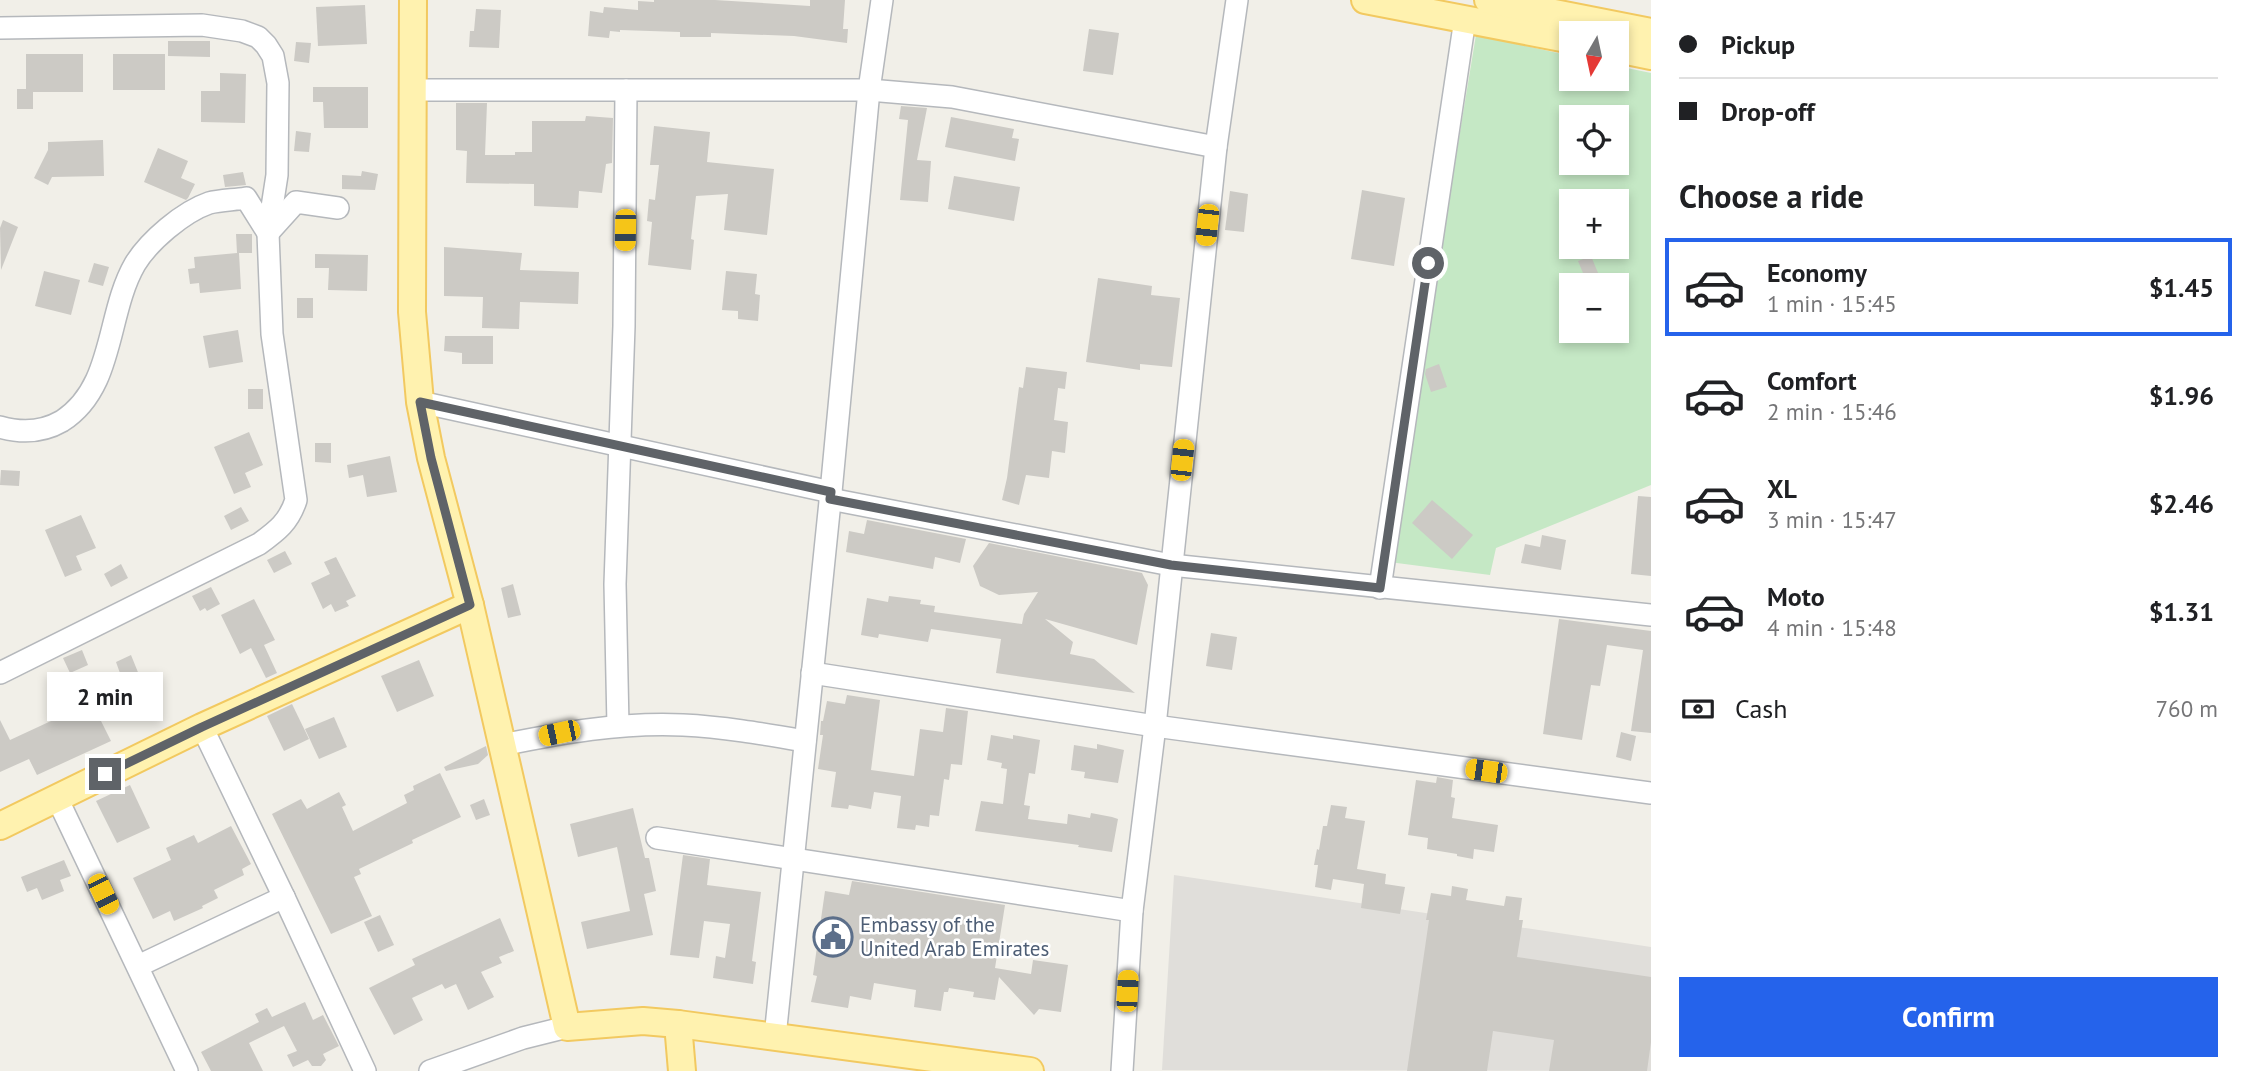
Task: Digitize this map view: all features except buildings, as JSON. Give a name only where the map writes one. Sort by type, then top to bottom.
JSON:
[{"type":"main road","points":[[413,0],[412,312],[420,402],[431,458],[470,605],[567,1027],[643,1021],[678,1024],[1030,1071]]},
{"type":"main road","points":[[1365,0],[1559,37]]},
{"type":"main road","points":[[1488,0],[1651,32]]},
{"type":"main road","points":[[1629,51],[1651,56]]},
{"type":"main road","points":[[0,826],[202,727],[470,605]]},
{"type":"main road","points":[[678,1024],[682,1071]]},
{"type":"street","points":[[775,1037],[869,90],[882,0]]},
{"type":"street","points":[[1122,1071],[1132,911],[1155,726],[1216,147],[1237,0]]},
{"type":"street","points":[[1380,588],[1465,19]]},
{"type":"street","points":[[0,28],[202,25],[242,31],[258,37],[273,56],[278,83],[277,175],[268,233],[272,334],[296,500],[291,515],[281,528],[259,544],[0,673]]},
{"type":"street","points":[[413,90],[869,90],[952,97],[1216,147]]},
{"type":"street","points":[[618,726],[615,584],[626,220],[626,90]]},
{"type":"street","points":[[0,427],[37,431],[53,426],[81,405],[92,391],[101,369],[126,283],[136,262],[168,226],[208,204],[246,198],[268,233]]},
{"type":"street","points":[[268,233],[296,202],[338,208]]},
{"type":"street","points":[[420,402],[830,495],[1171,565],[1651,615]]},
{"type":"street","points":[[812,673],[1155,726],[1651,793]]},
{"type":"street","points":[[502,745],[559,733],[618,726],[681,725],[731,729],[805,741]]},
{"type":"street","points":[[202,727],[365,1071]]},
{"type":"street","points":[[57,798],[187,1071]]},
{"type":"street","points":[[657,838],[749,850],[794,860],[1132,911]]},
{"type":"street","points":[[138,966],[284,897]]},
{"type":"street","points":[[430,1071],[523,1038],[567,1027]]},
{"type":"shaded area","points":[[1174,875],[1651,947],[1651,1071],[1162,1070]]},
{"type":"green space","points":[[1476,35],[1559,53],[1559,91],[1629,91],[1629,68],[1651,73],[1651,485],[1496,548],[1490,575],[1389,562]]},
{"type":"place","name":"Embassy of the United Arab Emirates","points":[[833,937]]},
{"type":"route","points":[[105,774],[470,605],[431,458],[420,402],[831,492],[830,499],[1171,565],[1380,588],[1428,263]]}]
